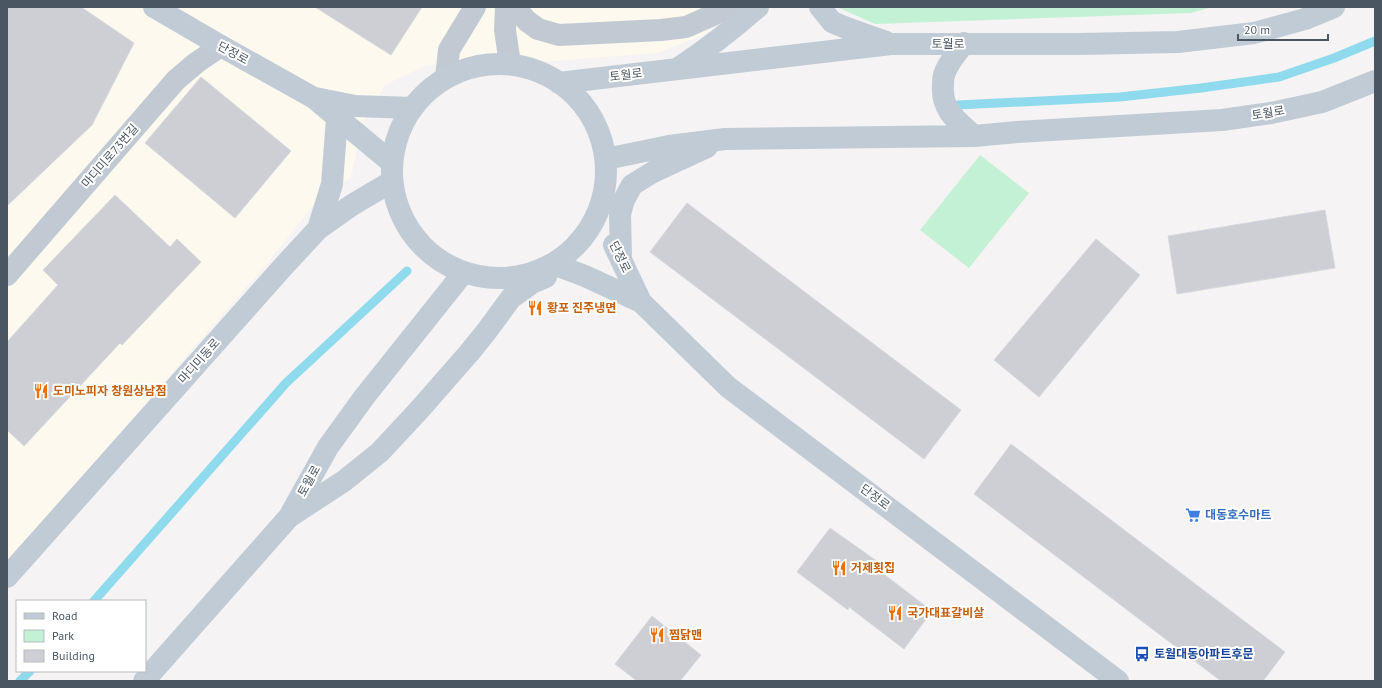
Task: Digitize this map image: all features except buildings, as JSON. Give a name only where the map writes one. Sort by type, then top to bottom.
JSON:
[{"type":"street","name":"단정로","points":[[154,7],[314,98],[337,118],[391,172]]},
{"type":"street","points":[[446,78],[449,50],[475,7]]},
{"type":"street","points":[[506,7],[505,30],[510,64]]},
{"type":"street","points":[[517,7],[527,21],[538,29],[559,35],[661,30],[686,27],[731,7]]},
{"type":"street","points":[[678,69],[710,47],[758,7]]},
{"type":"street","points":[[820,7],[832,22],[891,44]]},
{"type":"street","name":"토월로","points":[[559,83],[891,44],[1078,44],[1178,42],[1254,33],[1305,19],[1334,7]]},
{"type":"street","points":[[964,43],[944,75],[942,91],[947,110],[956,121],[974,136]]},
{"type":"street","name":"마디미로73번길","points":[[7,275],[176,80],[196,63],[221,46]]},
{"type":"street","points":[[289,517],[344,481],[380,452],[469,353],[511,298],[559,266],[580,243],[598,213],[606,187],[606,159],[601,136],[591,116],[577,98],[559,83],[536,70],[510,64],[488,64],[466,69],[446,78],[427,91],[412,108],[402,125],[395,142],[391,172],[399,211],[414,238],[437,259],[464,272],[486,278],[510,278],[532,274],[559,266]]},
{"type":"street","name":"토월로","points":[[606,159],[669,146],[725,139],[974,136],[1017,132],[1222,120],[1271,113],[1322,102],[1375,81]]},
{"type":"street","name":"단정로","points":[[314,98],[356,106],[412,108]]},
{"type":"street","points":[[318,229],[332,184],[337,118]]},
{"type":"street","points":[[621,258],[620,214],[624,200],[632,185],[653,172],[725,139]]},
{"type":"street","name":"마디미동로","points":[[7,577],[318,229],[352,205],[391,172]]},
{"type":"street","name":"단정로","points":[[598,213],[641,302]]},
{"type":"street","name":"단정로","points":[[559,266],[585,276],[641,302],[728,387],[1118,681]]},
{"type":"street","name":"토월로","points":[[144,681],[289,517],[328,447],[365,396],[464,272]]},
{"type":"shaded area","points":[[7,7],[730,7],[721,19],[704,35],[657,53],[515,64],[427,65],[385,85],[362,125],[351,178],[323,193],[269,261],[7,563]]},
{"type":"green space","points":[[837,7],[1212,7],[1191,13],[875,24]]},
{"type":"green space","points":[[980,155],[1029,193],[969,268],[920,230]]},
{"type":"waterway","points":[[958,105],[1120,97],[1279,77],[1334,58],[1375,41]]},
{"type":"waterway","points":[[95,600],[286,383],[407,271]]},
{"type":"waterway","points":[[20,681],[29,672]]},
{"type":"place","name":"황포 진주냉면","points":[[535,308]]},
{"type":"place","name":"도미노피자 창원상남점","points":[[41,391]]},
{"type":"place","name":"대동호수마트","points":[[1193,515]]},
{"type":"place","name":"거제횟집","points":[[839,568]]},
{"type":"place","name":"국가대표갈비살","points":[[895,613]]},
{"type":"place","name":"찜닭맨","points":[[657,635]]},
{"type":"place","name":"토월대동아파트후문","points":[[1142,654]]}]
